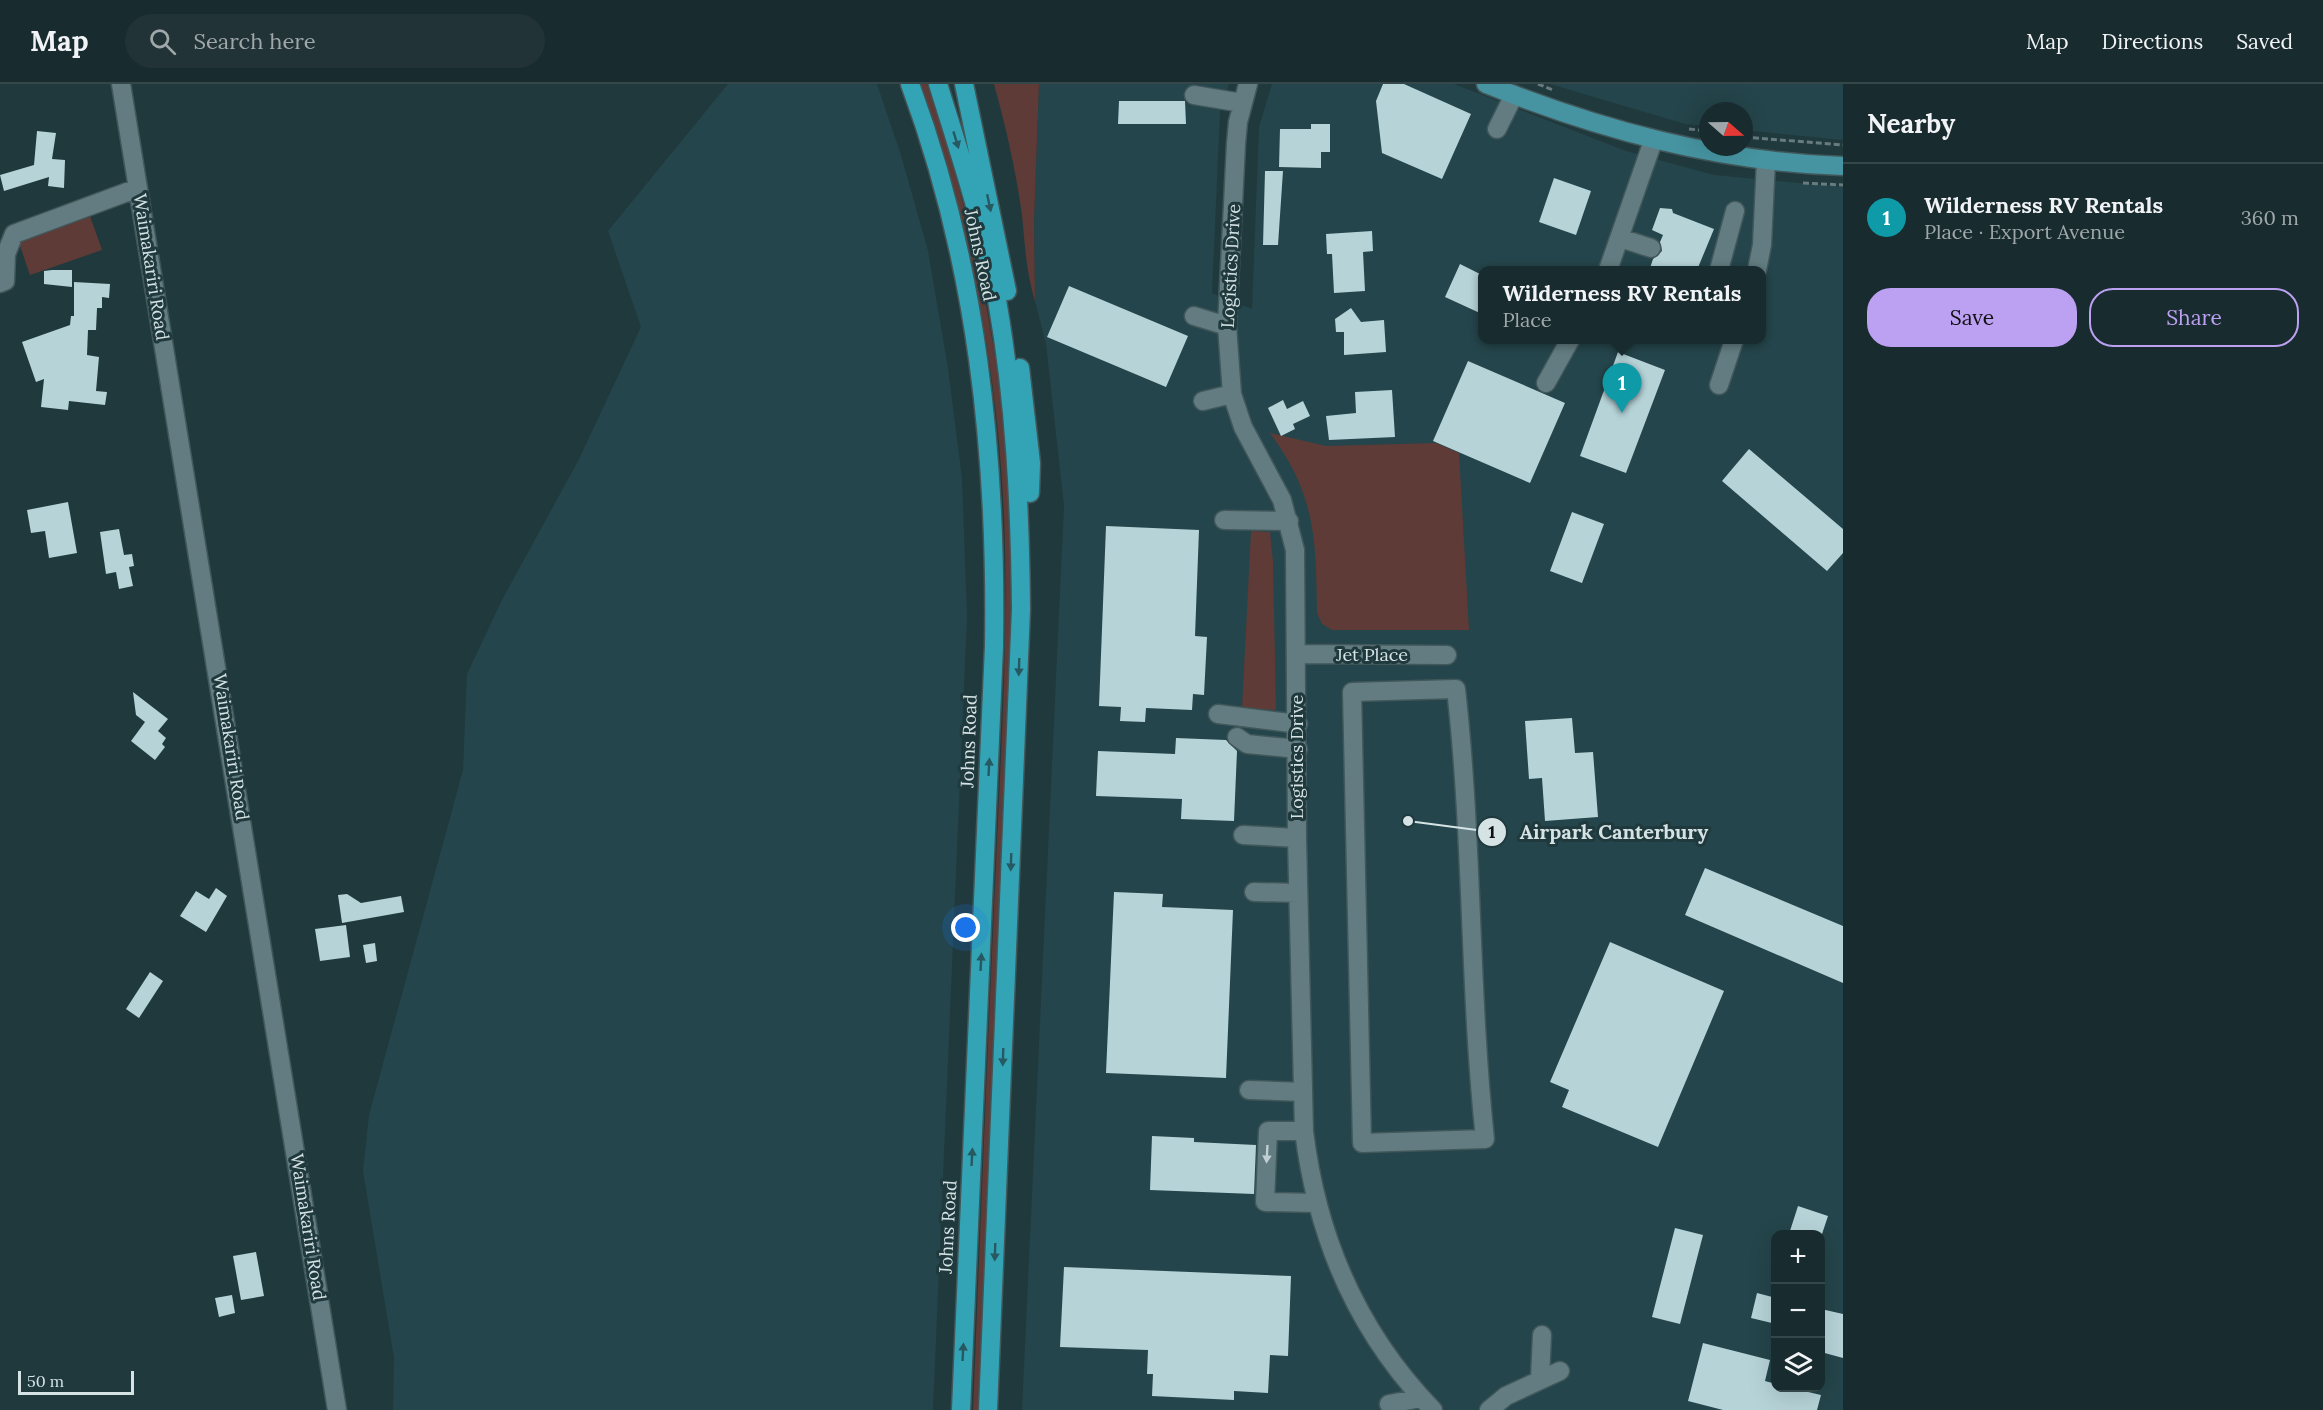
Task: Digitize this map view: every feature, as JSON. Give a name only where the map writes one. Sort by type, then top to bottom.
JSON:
[{"type":"highway","name":"Johns Road","points":[[909,84],[943,189],[970,304],[987,419],[995,533],[994,646],[961,1410]]},
{"type":"highway","name":"Johns Road","points":[[938,84],[969,183],[1002,333],[1014,424],[1020,497],[1021,609],[988,1410]]},
{"type":"highway","points":[[964,84],[1002,266],[1023,394],[1030,464],[1029,533],[1021,609]]},
{"type":"main road","points":[[1486,84],[1587,123],[1653,141],[1766,160],[1843,166]]},
{"type":"street","name":"Waimakariri Road","points":[[121,84],[337,1410]]},
{"type":"street","name":"Logistics Drive","points":[[1248,84],[1242,103],[1236,144],[1227,326],[1232,394],[1243,427],[1274,483],[1289,520],[1295,549],[1297,838],[1304,1131],[1317,1203],[1337,1266],[1353,1300],[1388,1356],[1427,1404]]},
{"type":"street","points":[[1194,95],[1242,103]]},
{"type":"street","points":[[1497,129],[1514,95]]},
{"type":"street","points":[[1610,266],[1653,141]]},
{"type":"street","points":[[1758,266],[1762,245],[1766,160]]},
{"type":"street","points":[[0,283],[5,281],[6,254],[14,234],[138,189]]},
{"type":"street","points":[[1720,266],[1735,211]]},
{"type":"street","points":[[1620,238],[1651,248]]},
{"type":"street","points":[[1194,316],[1227,326]]},
{"type":"street","points":[[1546,383],[1567,344]]},
{"type":"street","points":[[1719,385],[1732,344]]},
{"type":"street","points":[[1203,401],[1232,394]]},
{"type":"street","points":[[1224,520],[1289,520]]},
{"type":"street","name":"Jet Place","points":[[1297,654],[1447,655]]},
{"type":"street","points":[[1456,689],[1467,806],[1475,992],[1485,1139],[1362,1143],[1352,692],[1456,689]]},
{"type":"street","points":[[1218,714],[1298,724]]},
{"type":"street","points":[[1237,737],[1247,744],[1298,749]]},
{"type":"street","points":[[1243,835],[1297,838]]},
{"type":"street","points":[[1254,892],[1298,893]]},
{"type":"street","points":[[1249,1090],[1303,1092]]},
{"type":"street","points":[[1304,1131],[1268,1131],[1265,1202],[1317,1203]]},
{"type":"street","points":[[1540,1378],[1542,1335]]},
{"type":"street","points":[[1489,1410],[1506,1396],[1540,1378],[1560,1371]]},
{"type":"street","points":[[1389,1404],[1427,1404]]},
{"type":"path","points":[[1538,84],[1558,92]]},
{"type":"path","points":[[1679,126],[1699,129]]},
{"type":"path","points":[[1753,138],[1843,145]]},
{"type":"path","points":[[1803,183],[1843,185]]},
{"type":"shaded area","points":[[728,84],[877,84],[901,155],[928,251],[948,368],[962,478],[967,616],[933,1410],[393,1410],[394,1358],[363,1171],[369,1115],[463,770],[467,674],[502,600],[578,461],[641,327],[608,231]]},
{"type":"shaded area","points":[[920,84],[927,84],[944,137],[960,190],[985,298],[1002,407],[1011,518],[1010,706],[978,1410],[973,1410],[1003,702],[1004,517],[995,407],[978,298],[953,190]]},
{"type":"shaded area","points":[[994,84],[1039,84],[1034,222],[1035,301],[1028,269],[1017,182]]},
{"type":"shaded area","points":[[1039,84],[1229,84],[1220,112],[1212,293],[1252,309],[1259,127],[1272,84],[1454,84],[1626,151],[1714,175],[1843,187],[1843,1410],[1022,1410],[1064,506],[1046,344],[1035,301],[1034,222]]},
{"type":"shaded area","points":[[1550,84],[1843,84],[1843,140],[1753,131],[1753,102],[1699,102],[1699,125],[1685,124]]},
{"type":"shaded area","points":[[90,216],[102,250],[30,275],[18,240]]},
{"type":"shaded area","points":[[1270,433],[1326,446],[1436,443],[1459,453],[1469,630],[1332,630],[1322,624],[1317,613],[1314,540],[1305,498],[1297,477]]},
{"type":"shaded area","points":[[1251,531],[1270,532],[1273,562],[1276,710],[1242,708]]},
{"type":"building","points":[[1383,84],[1404,84],[1471,114],[1442,179],[1382,153],[1376,101]]},
{"type":"building","points":[[1119,101],[1185,101],[1186,124],[1118,124]]},
{"type":"building","points":[[1311,124],[1330,124],[1330,152],[1321,152],[1321,168],[1279,167],[1280,129],[1311,129]]},
{"type":"building","points":[[37,131],[56,133],[52,159],[65,160],[64,188],[48,186],[49,177],[4,191],[0,175],[34,165]]},
{"type":"building","points":[[1265,171],[1283,171],[1278,245],[1263,245]]},
{"type":"building","points":[[1554,178],[1591,191],[1576,235],[1539,222]]},
{"type":"building","points":[[1660,208],[1672,209],[1673,213],[1714,229],[1699,266],[1651,266],[1653,259],[1662,251],[1660,242],[1663,235],[1652,230]]},
{"type":"building","points":[[1372,231],[1373,251],[1363,252],[1365,291],[1334,293],[1332,254],[1327,254],[1326,234]]},
{"type":"building","points":[[1460,264],[1478,273],[1478,312],[1445,297]]},
{"type":"building","points":[[72,270],[72,287],[44,284],[44,271]]},
{"type":"building","points":[[74,282],[110,284],[109,298],[102,297],[102,308],[97,308],[96,330],[88,330],[87,355],[99,357],[96,391],[107,392],[105,405],[69,401],[68,410],[41,407],[44,379],[36,382],[22,342],[70,325],[71,316],[74,316]]},
{"type":"building","points":[[1069,286],[1188,336],[1166,387],[1047,337]]},
{"type":"building","points":[[1351,308],[1361,322],[1384,320],[1386,352],[1344,355],[1344,332],[1336,332],[1335,319]]},
{"type":"building","points":[[1618,352],[1665,370],[1626,473],[1580,456]]},
{"type":"building","points":[[1468,361],[1565,403],[1530,483],[1433,441]]},
{"type":"building","points":[[1392,390],[1395,437],[1329,440],[1326,416],[1356,413],[1355,392]]},
{"type":"building","points":[[1283,400],[1287,409],[1303,401],[1310,416],[1293,424],[1295,429],[1281,436],[1268,408]]},
{"type":"building","points":[[1749,449],[1843,529],[1843,553],[1827,571],[1722,481]]},
{"type":"building","points":[[68,502],[77,553],[49,558],[45,531],[31,533],[27,510]]},
{"type":"building","points":[[1572,512],[1604,524],[1582,583],[1550,571]]},
{"type":"building","points":[[1106,526],[1199,530],[1195,636],[1207,637],[1204,695],[1193,694],[1192,710],[1146,708],[1145,722],[1120,721],[1121,707],[1099,706]]},
{"type":"building","points":[[119,529],[124,555],[132,554],[134,566],[129,567],[133,586],[119,589],[116,572],[106,574],[100,532]]},
{"type":"building","points":[[133,692],[168,719],[158,731],[166,738],[162,744],[165,747],[155,760],[131,741],[145,722],[136,715]]},
{"type":"building","points":[[1572,718],[1575,753],[1593,752],[1598,817],[1545,821],[1542,778],[1529,779],[1525,721]]},
{"type":"building","points":[[1176,738],[1226,740],[1237,751],[1234,821],[1181,819],[1182,799],[1096,796],[1098,751],[1175,754]]},
{"type":"building","points":[[1705,868],[1843,926],[1843,983],[1685,915]]},
{"type":"building","points":[[216,888],[227,896],[206,932],[180,916],[196,891],[209,899]]},
{"type":"building","points":[[1114,892],[1163,894],[1162,907],[1233,910],[1226,1078],[1106,1073]]},
{"type":"building","points":[[347,894],[361,903],[401,896],[404,912],[342,923],[338,895]]},
{"type":"building","points":[[346,925],[350,957],[320,961],[315,929]]},
{"type":"building","points":[[1610,942],[1724,991],[1658,1147],[1562,1107],[1569,1090],[1550,1082]]},
{"type":"building","points":[[375,943],[377,961],[366,963],[363,945]]},
{"type":"building","points":[[150,972],[163,981],[139,1018],[126,1009]]},
{"type":"building","points":[[1152,1136],[1194,1138],[1194,1142],[1256,1145],[1254,1194],[1150,1190]]},
{"type":"building","points":[[1798,1206],[1828,1216],[1823,1230],[1790,1230]]},
{"type":"building","points":[[1675,1228],[1703,1235],[1680,1324],[1652,1317]]},
{"type":"building","points":[[256,1252],[264,1296],[241,1300],[233,1256]]},
{"type":"building","points":[[1064,1267],[1291,1276],[1288,1356],[1270,1355],[1268,1393],[1234,1391],[1234,1400],[1152,1396],[1153,1374],[1147,1374],[1148,1350],[1060,1347]]},
{"type":"building","points":[[1757,1293],[1771,1297],[1771,1323],[1751,1318]]},
{"type":"building","points":[[232,1295],[235,1313],[219,1317],[215,1298]]},
{"type":"building","points":[[1825,1310],[1843,1314],[1843,1358],[1825,1353]]},
{"type":"building","points":[[1703,1343],[1770,1360],[1765,1381],[1771,1383],[1771,1392],[1808,1392],[1821,1395],[1817,1410],[1723,1410],[1688,1401]]},
{"type":"place","name":"Wilderness RV Rentals","points":[[1622,413]]},
{"type":"place","name":"Airpark Canterbury","points":[[1408,821]]}]
